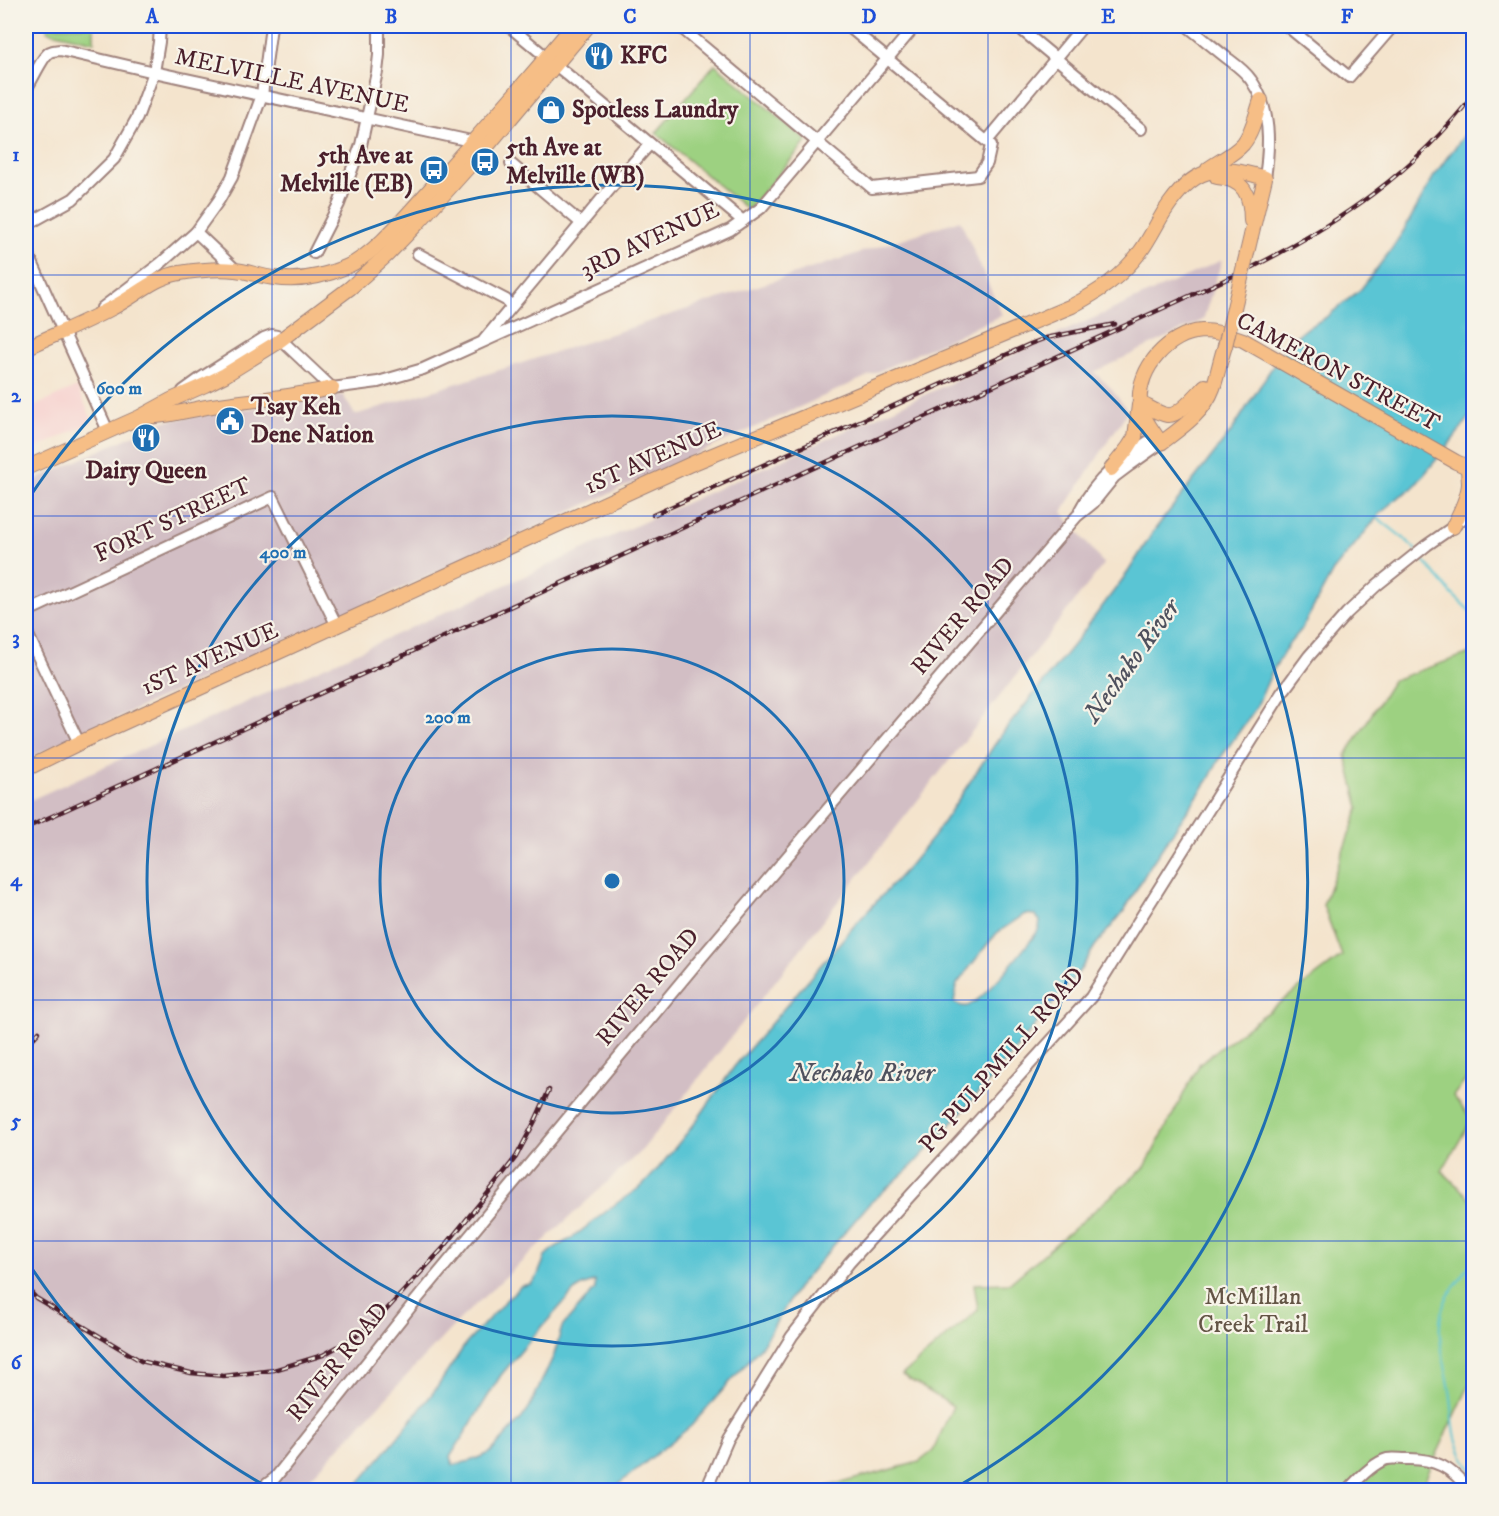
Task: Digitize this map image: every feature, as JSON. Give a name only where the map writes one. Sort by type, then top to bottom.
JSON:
[{"type":"main road","points":[[26,468],[140,417],[225,375],[281,340],[350,288],[388,254],[489,144],[573,26]]},
{"type":"main road","points":[[26,348],[112,309],[162,278],[177,274],[208,269],[236,270],[275,279],[297,279],[331,273],[349,266],[369,252],[396,227],[551,60],[588,26]]},
{"type":"main road","points":[[1196,177],[1243,144],[1251,131],[1261,100]]},
{"type":"main road","name":"1ST AVENUE","points":[[26,769],[691,464],[1072,306],[1100,291],[1123,272],[1141,251],[1176,195],[1188,182],[1210,171],[1222,169],[1247,172],[1266,178]]},
{"type":"main road","points":[[1196,177],[1220,176],[1235,180],[1246,190],[1251,207],[1251,236]]},
{"type":"main road","name":"RIVER ROAD","points":[[1159,440],[1183,427],[1203,406],[1212,390],[1266,178]]},
{"type":"main road","name":"CAMERON STREET","points":[[1111,469],[1135,437],[1140,387],[1153,360],[1180,337],[1200,331],[1218,332],[1243,340],[1468,469]]},
{"type":"main road","name":"RIVER ROAD","points":[[1159,440],[1196,401],[1220,362]]},
{"type":"main road","points":[[1140,403],[1167,415],[1173,414],[1182,409],[1205,386]]},
{"type":"main road","points":[[140,417],[159,417],[333,388]]},
{"type":"main road","points":[[1140,403],[1145,418],[1159,440]]},
{"type":"main road","points":[[1453,527],[1467,492],[1468,469]]},
{"type":"street","points":[[26,225],[73,199],[114,159],[137,118],[154,72],[160,26]]},
{"type":"street","points":[[89,319],[161,263],[196,232],[215,206],[232,177],[262,95],[271,26]]},
{"type":"street","points":[[314,254],[339,204],[361,145],[377,72],[379,26]]},
{"type":"street","points":[[509,26],[743,221]]},
{"type":"street","points":[[679,26],[872,188],[978,176],[987,163],[991,145],[848,26]]},
{"type":"street","name":"3RD AVENUE","points":[[333,388],[378,382],[423,369],[730,230],[760,208],[915,26]]},
{"type":"street","points":[[1017,26],[1141,129]]},
{"type":"street","points":[[987,141],[1083,26]]},
{"type":"street","points":[[1187,26],[1238,66],[1250,79],[1261,100],[1268,127],[1269,155],[1266,178]]},
{"type":"street","points":[[1287,26],[1349,77],[1393,26]]},
{"type":"street","name":"MELVILLE AVENUE","points":[[26,89],[46,55],[51,51],[60,50],[489,144]]},
{"type":"street","points":[[481,343],[650,144]]},
{"type":"street","points":[[511,164],[581,223]]},
{"type":"street","points":[[196,232],[236,270]]},
{"type":"street","points":[[26,249],[108,431]]},
{"type":"street","points":[[418,254],[506,300],[511,306]]},
{"type":"street","points":[[281,340],[333,388]]},
{"type":"street","name":"RIVER ROAD","points":[[1077,516],[1086,498],[1111,469],[1159,440]]},
{"type":"street","name":"RIVER ROAD","points":[[259,1491],[275,1478],[413,1305],[678,986],[1077,516],[1093,503],[1114,477],[1159,440]]},
{"type":"street","name":"FORT STREET","points":[[26,612],[273,497],[337,626]]},
{"type":"street","points":[[1453,527],[1473,508]]},
{"type":"street","points":[[1453,527],[1473,519]]},
{"type":"street","name":"PG PULPMILL ROAD","points":[[706,1491],[728,1439],[792,1336],[849,1263],[1091,998],[1303,663],[1347,614],[1377,585],[1453,527]]},
{"type":"street","points":[[26,631],[79,743]]},
{"type":"street","points":[[1348,1491],[1363,1474],[1386,1460],[1421,1458],[1439,1463],[1460,1479],[1468,1491]]},
{"type":"shaded area","points":[[26,26],[36,26],[34,53],[26,66]]},
{"type":"shaded area","points":[[960,220],[1002,315],[26,759],[26,484],[165,421],[343,395],[355,415]]},
{"type":"shaded area","points":[[1222,260],[1203,320],[1094,372],[1110,387],[1128,411],[1062,512],[1104,564],[643,1149],[459,1320],[299,1490],[26,1490],[26,802]]},
{"type":"shaded area","points":[[77,387],[93,422],[26,453],[26,410]]},
{"type":"green space","points":[[48,26],[94,26],[94,42],[47,31]]},
{"type":"green space","points":[[715,64],[807,141],[748,210],[656,133]]},
{"type":"green space","name":"McMillan Creek Trail","points":[[1473,652],[1474,1070],[1453,1096],[1472,1119],[1442,1171],[1473,1201],[1473,1377],[1423,1484],[1425,1490],[814,1490],[919,1462],[933,1451],[953,1406],[902,1375],[978,1310],[974,1284],[1010,1283],[1145,1167],[1200,1063],[1342,956],[1323,905],[1359,808],[1346,755],[1393,680]]},
{"type":"water","name":"Nechako River","points":[[1473,124],[1474,407],[1470,417],[1413,488],[1397,498],[1380,514],[1333,571],[1301,630],[1288,645],[1272,672],[1256,708],[1150,866],[1124,911],[1095,946],[1081,969],[1011,1055],[912,1166],[869,1204],[797,1288],[761,1347],[691,1426],[611,1490],[353,1490],[436,1389],[465,1345],[506,1300],[521,1286],[531,1284],[537,1277],[546,1255],[642,1186],[657,1170],[695,1123],[734,1067],[854,926],[910,865],[936,833],[1001,735],[1074,644],[1128,572],[1153,532],[1233,429],[1289,342],[1305,329],[1325,318],[1361,289],[1391,250],[1446,159]],"holes":[[[1025,914],[1035,915],[1040,921],[1035,935],[1022,952],[992,986],[974,1002],[967,1006],[954,1002],[957,984],[986,946],[997,933]],[[595,1281],[595,1289],[562,1327],[554,1355],[522,1418],[490,1453],[453,1465],[450,1457],[501,1375],[574,1291]]]},
{"type":"waterway","points":[[1377,517],[1416,550]]},
{"type":"waterway","points":[[1419,555],[1451,593],[1474,615]]},
{"type":"waterway","points":[[1474,1157],[1470,1168],[1474,1198]]},
{"type":"waterway","points":[[1474,1257],[1444,1304],[1440,1326],[1441,1348],[1451,1397],[1455,1435],[1462,1454],[1474,1474]]},
{"type":"railway","points":[[26,828],[1253,267],[1316,232],[1374,193],[1427,148],[1474,94]]},
{"type":"railway","points":[[653,515],[1030,344],[1046,338],[1115,324]]},
{"type":"railway","points":[[26,1046],[39,1032]]},
{"type":"railway","points":[[26,1287],[36,1298],[141,1361],[191,1373],[224,1376],[274,1370],[323,1355],[355,1337],[378,1319],[445,1246],[516,1157],[549,1090]]},
{"type":"place","name":"KFC","points":[[599,56]]},
{"type":"place","name":"Spotless Laundry","points":[[551,110]]},
{"type":"place","name":"5th Ave at Melville (WB)","points":[[485,162]]},
{"type":"place","name":"5th Ave at Melville (EB)","points":[[434,170]]},
{"type":"place","name":"Tsay Keh Dene Nation","points":[[230,421]]},
{"type":"place","name":"Dairy Queen","points":[[146,438]]}]
